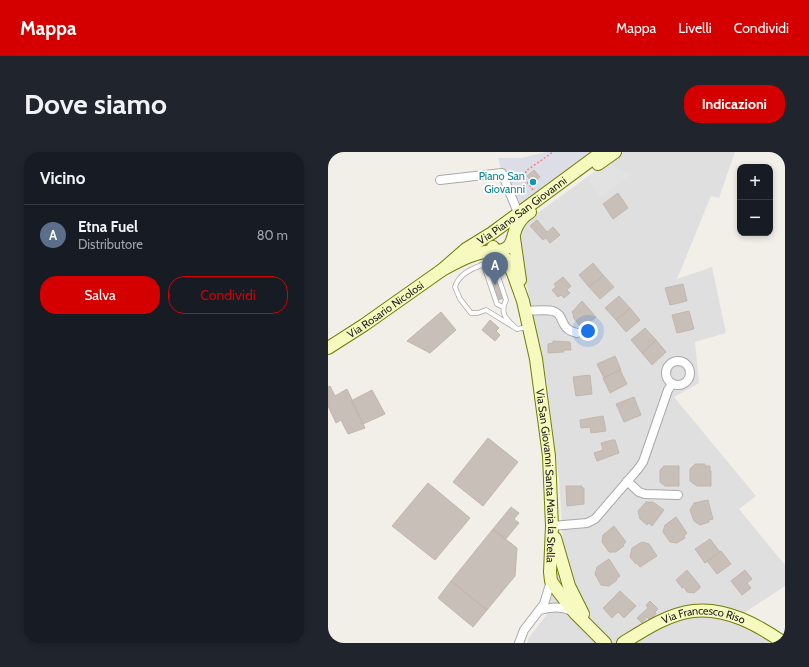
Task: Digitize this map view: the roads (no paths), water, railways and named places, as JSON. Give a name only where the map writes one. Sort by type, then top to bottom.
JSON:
[{"type":"street","name":"Via Piano San Giovanni","points":[[442,270],[466,249],[492,232],[602,152]]},
{"type":"street","name":"Via Piano San Giovanni","points":[[514,238],[516,228],[526,214],[614,152]]},
{"type":"street","points":[[440,180],[502,173],[518,213]]},
{"type":"street","points":[[492,232],[490,238],[491,244],[496,251],[506,259],[513,273],[524,306]]},
{"type":"street","points":[[442,270],[473,254],[509,248],[514,238]]},
{"type":"street","points":[[514,238],[524,306]]},
{"type":"street","name":"Via Rosario Nicolosi","points":[[328,348],[364,325],[442,270]]},
{"type":"street","points":[[524,306],[553,311],[559,314],[565,328],[571,332],[577,333]]},
{"type":"street","name":"Via San Giovanni Santa Maria la Stella","points":[[519,643],[524,630],[544,604],[551,581],[552,526],[549,456],[536,359],[523,328],[524,306]]},
{"type":"street","points":[[605,643],[592,628],[580,610],[569,586],[552,526],[588,523],[595,519],[643,462],[668,390],[672,384]]},
{"type":"street","points":[[627,481],[639,492],[645,494],[678,496]]},
{"type":"street","points":[[551,581],[575,613],[592,628]]},
{"type":"street","points":[[540,610],[551,607],[560,607],[575,613]]},
{"type":"street","name":"Via Francesco Riso","points":[[623,643],[646,629],[672,617],[693,611],[707,610],[721,612],[740,618],[758,626],[784,643]]},
{"type":"lane","points":[[493,262],[506,300],[502,307],[504,315],[509,321],[523,328],[486,310],[478,313],[470,313],[460,299],[455,287],[456,284],[466,274],[480,265],[493,262]]},
{"type":"lane","points":[[480,265],[484,266],[496,304],[502,307]]},
{"type":"place","name":"Piano San Giovanni","points":[[533,182]]},
{"type":"place","name":"Etna Fuel","points":[[495,285]]}]
